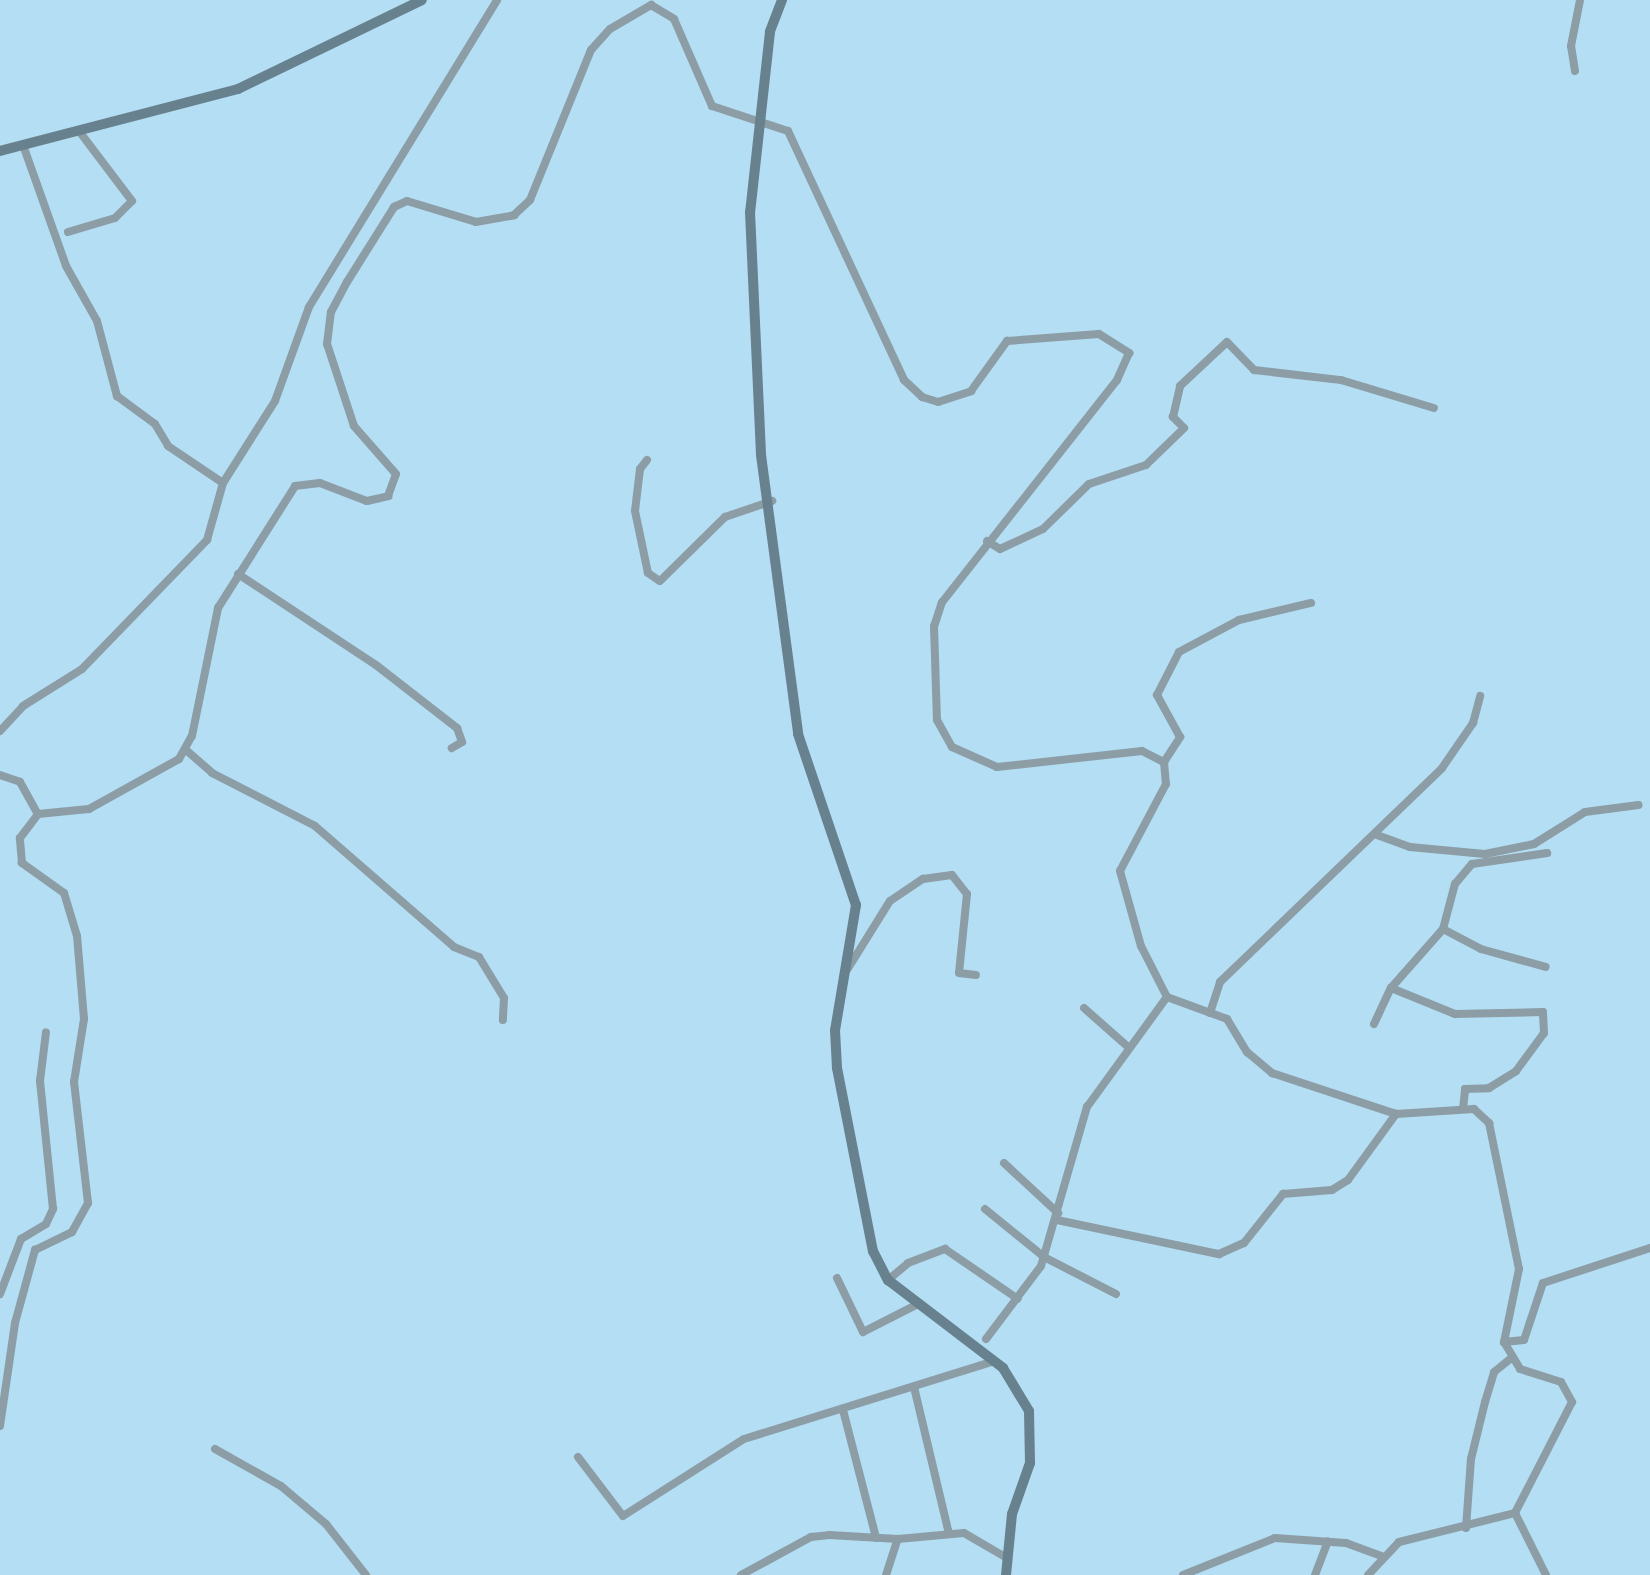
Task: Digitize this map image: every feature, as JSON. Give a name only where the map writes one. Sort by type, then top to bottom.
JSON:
[{"type":"main road","points":[[0,151],[238,89],[422,0]]},
{"type":"main road","points":[[782,0],[770,32],[764,119],[750,212],[761,455],[772,501],[797,734],[856,905],[843,975],[837,1068],[873,1251],[888,1280],[994,1361],[1018,1386],[1033,1441],[1007,1558],[1006,1575]]},
{"type":"street","points":[[0,731],[23,706],[82,669],[184,569],[207,540],[223,483],[275,401],[316,294],[497,0]]},
{"type":"street","points":[[1574,71],[1571,46],[1580,0]]},
{"type":"street","points":[[0,1426],[15,1323],[35,1250],[72,1232],[88,1203],[75,1082],[84,1019],[77,936],[64,893],[28,869],[19,852],[20,838],[38,814],[89,809],[114,799],[186,750],[207,636],[238,574],[295,486],[320,483],[367,501],[388,496],[394,486],[391,464],[354,425],[327,331],[347,282],[394,207],[407,201],[432,205],[476,222],[514,215],[530,200],[591,50],[610,29],[651,5],[674,19],[712,106],[764,119],[788,131],[904,380],[922,397],[938,402],[971,391],[1007,341],[1099,334],[1129,352],[1117,380],[954,582],[934,626],[937,720],[948,741],[997,767],[1142,751],[1164,762]]},
{"type":"street","points":[[68,232],[115,218],[132,201],[79,131]]},
{"type":"street","points":[[23,145],[66,267],[97,321],[117,396],[155,424],[167,446],[223,483]]},
{"type":"street","points":[[986,541],[1000,549],[1043,529],[1089,484],[1146,465],[1184,428],[1174,416],[1172,398],[1180,386],[1227,342],[1254,370],[1341,380],[1434,408]]},
{"type":"street","points":[[647,460],[640,469],[635,511],[648,573],[660,581],[725,517],[772,501]]},
{"type":"street","points":[[238,574],[376,665],[457,728],[462,742],[452,748]]},
{"type":"street","points":[[1311,603],[1239,620],[1179,652],[1157,695],[1180,737],[1164,762],[1166,784],[1120,871],[1141,946],[1167,997],[1227,1019],[1247,1052],[1272,1073],[1396,1114],[1463,1109],[1489,1123],[1517,1248],[1504,1342],[1510,1359],[1530,1375],[1561,1382],[1572,1402],[1515,1513],[1466,1528],[1399,1542],[1381,1556],[1368,1575]]},
{"type":"street","points":[[1210,1013],[1220,982],[1301,898],[1377,835],[1459,746],[1480,696]]},
{"type":"street","points":[[186,750],[212,773],[315,826],[454,947],[479,957],[505,998],[503,1020]]},
{"type":"street","points":[[0,775],[20,782],[38,814]]},
{"type":"street","points":[[1377,835],[1410,847],[1485,853],[1534,844],[1585,812],[1639,805]]},
{"type":"street","points":[[1374,1024],[1391,988],[1443,929],[1455,884],[1472,864],[1547,853]]},
{"type":"street","points":[[843,975],[890,901],[923,879],[952,875],[967,894],[959,973],[976,975]]},
{"type":"street","points":[[1443,929],[1481,949],[1546,967]]},
{"type":"street","points":[[1391,988],[1455,1013],[1543,1012],[1544,1033],[1516,1071],[1489,1088],[1465,1089],[1463,1109]]},
{"type":"street","points":[[986,1339],[1018,1299],[1044,1257],[1058,1217],[1087,1107],[1127,1046],[1167,997]]},
{"type":"street","points":[[1084,1008],[1127,1046]]},
{"type":"street","points":[[0,1294],[21,1239],[46,1224],[53,1209],[40,1081],[46,1032]]},
{"type":"street","points":[[1004,1163],[1058,1217],[1219,1254],[1244,1243],[1283,1194],[1332,1190],[1348,1180],[1396,1114]]},
{"type":"street","points":[[985,1209],[1044,1257],[1116,1294]]},
{"type":"street","points":[[1504,1342],[1524,1340],[1542,1283],[1650,1248]]},
{"type":"street","points":[[888,1280],[908,1264],[945,1249],[1018,1299]]},
{"type":"street","points":[[837,1278],[863,1332],[918,1304]]},
{"type":"street","points":[[1466,1528],[1471,1459],[1485,1402],[1494,1372],[1510,1359]]},
{"type":"street","points":[[578,1457],[623,1516],[744,1439],[994,1361]]},
{"type":"street","points":[[914,1387],[949,1534]]},
{"type":"street","points":[[843,1410],[876,1538]]},
{"type":"street","points":[[215,1449],[281,1486],[326,1524],[366,1575]]},
{"type":"street","points":[[1515,1513],[1546,1575]]},
{"type":"street","points":[[741,1575],[811,1536],[898,1539],[964,1533],[1007,1558]]},
{"type":"street","points":[[1183,1575],[1275,1538],[1328,1541],[1381,1556]]},
{"type":"street","points":[[886,1575],[898,1539]]},
{"type":"street","points":[[1315,1575],[1328,1541]]}]
